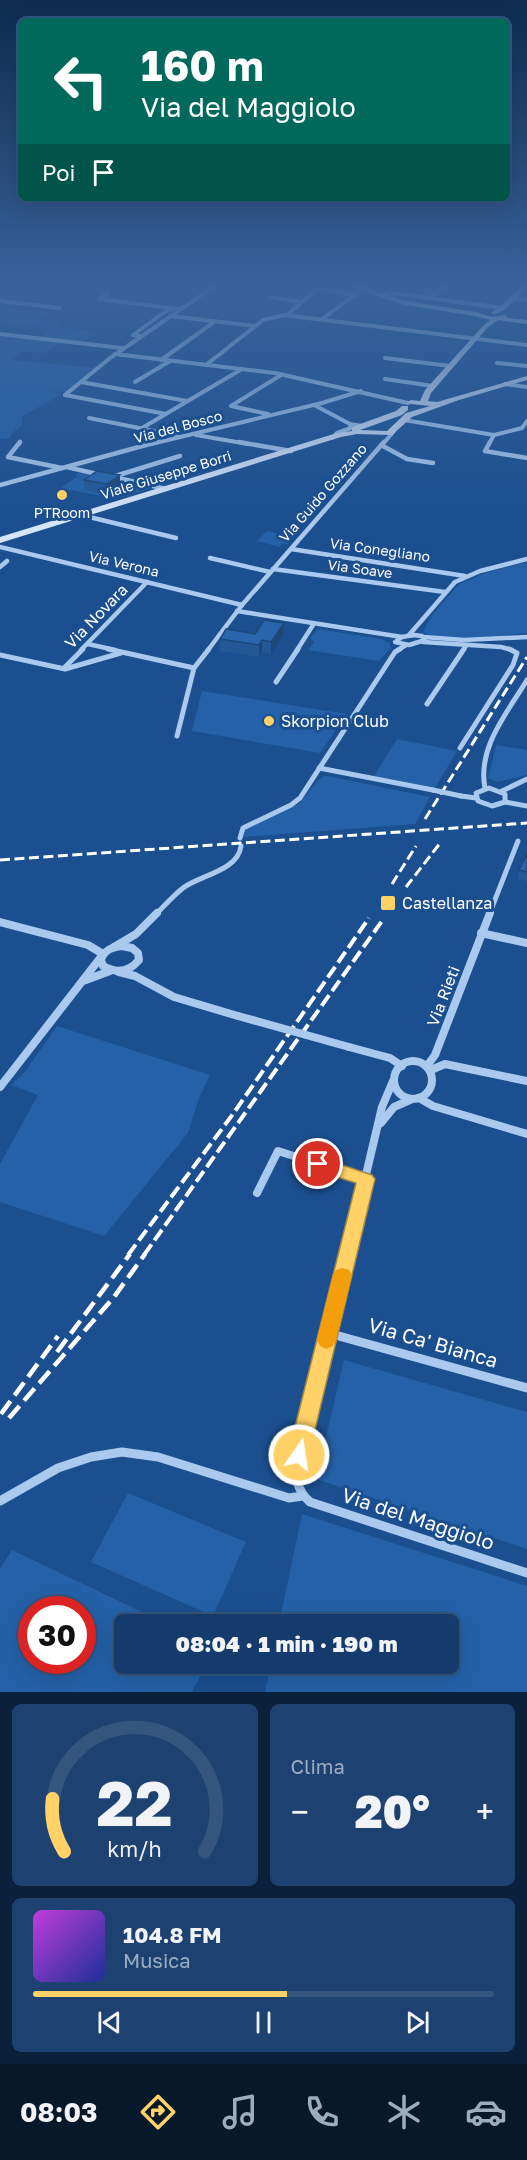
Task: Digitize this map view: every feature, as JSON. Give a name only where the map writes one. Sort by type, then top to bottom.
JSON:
[{"type":"main road","points":[[336,437],[399,413],[430,389],[454,362]]},
{"type":"main road","points":[[408,404],[425,406],[455,400],[527,378]]},
{"type":"main road","points":[[336,437],[357,432],[386,434],[394,431],[404,420],[425,406],[430,389]]},
{"type":"main road","points":[[370,424],[367,429],[374,433]]},
{"type":"main road","name":"Viale Giuseppe Borri","points":[[0,540],[336,437]]},
{"type":"street","points":[[105,362],[65,395],[166,414]]},
{"type":"street","points":[[135,382],[168,362]]},
{"type":"street","points":[[179,362],[281,375],[361,391],[408,404]]},
{"type":"street","points":[[206,365],[210,362]]},
{"type":"street","points":[[417,362],[450,366]]},
{"type":"street","points":[[496,363],[527,366]]},
{"type":"street","points":[[142,428],[243,369]]},
{"type":"street","points":[[272,414],[231,406],[281,375]]},
{"type":"street","points":[[385,379],[430,389]]},
{"type":"street","points":[[81,382],[188,401]]},
{"type":"street","points":[[505,384],[527,387]]},
{"type":"street","name":"Via del Bosco","points":[[0,485],[180,436],[314,405],[361,391]]},
{"type":"street","points":[[314,405],[350,424],[370,424]]},
{"type":"street","points":[[89,418],[180,436]]},
{"type":"street","points":[[404,420],[494,435],[521,428],[527,422]]},
{"type":"street","points":[[336,437],[337,432],[351,428],[350,424]]},
{"type":"street","name":"Via Guido Gozzano","points":[[194,668],[242,605],[394,431]]},
{"type":"street","points":[[374,433],[382,439],[381,445],[406,459],[433,464]]},
{"type":"street","points":[[196,435],[291,451]]},
{"type":"street","points":[[494,435],[485,451],[527,458]]},
{"type":"street","points":[[20,442],[8,456],[166,489]]},
{"type":"street","points":[[111,477],[180,456]]},
{"type":"street","points":[[81,515],[176,538]]},
{"type":"street","name":"Via Verona","points":[[0,547],[242,605]]},
{"type":"street","name":"Via Conegliano","points":[[291,549],[465,576]]},
{"type":"street","points":[[210,558],[272,571]]},
{"type":"street","points":[[396,642],[417,628],[425,615],[455,581],[465,576],[527,559]]},
{"type":"street","points":[[0,567],[7,561]]},
{"type":"street","name":"Via Soave","points":[[272,571],[445,592]]},
{"type":"street","name":"Via Novara","points":[[64,669],[147,582]]},
{"type":"street","points":[[237,611],[313,625],[422,639],[527,637]]},
{"type":"street","points":[[276,682],[313,625]]},
{"type":"street","points":[[417,628],[422,639],[434,645],[506,646],[514,649],[517,656],[460,748]]},
{"type":"street","points":[[376,634],[406,645]]},
{"type":"street","points":[[240,838],[243,828],[296,802],[395,652],[422,639]]},
{"type":"street","points":[[395,652],[396,642]]},
{"type":"street","points":[[88,645],[194,668],[177,736]]},
{"type":"street","points":[[427,704],[466,646]]},
{"type":"street","name":"Via Novara","points":[[0,655],[64,669],[121,653]]},
{"type":"street","points":[[485,788],[481,776],[488,746],[527,680]]},
{"type":"street","points":[[319,768],[476,798],[492,806],[505,802],[527,806]]},
{"type":"street","points":[[476,798],[476,793],[485,788],[502,791],[527,779]]},
{"type":"street","points":[[502,791],[506,796],[505,802]]},
{"type":"street","name":"Via Rieti","points":[[429,1068],[518,841]]},
{"type":"street","points":[[0,1088],[102,955],[136,934],[183,888],[236,860],[240,855],[241,846]]},
{"type":"street","points":[[0,922],[88,945],[102,955]]},
{"type":"street","points":[[481,933],[527,943]]},
{"type":"street","points":[[134,950],[136,934]]},
{"type":"street","points":[[114,947],[127,947],[134,950],[139,956],[141,974],[147,983]]},
{"type":"street","points":[[102,955],[102,965],[147,983],[174,997],[390,1058],[402,1066]]},
{"type":"street","points":[[83,982],[92,976],[130,969],[138,962]]},
{"type":"street","points":[[0,1501],[26,1484],[56,1470],[101,1455],[120,1452],[160,1458],[289,1498],[303,1496],[296,1481],[297,1462],[382,1107],[395,1073],[402,1066],[415,1062],[429,1068],[444,1064],[527,1081]]},
{"type":"street","points":[[380,1123],[394,1107],[416,1099],[430,1088],[432,1078],[429,1068]]},
{"type":"street","points":[[393,1081],[398,1094],[527,1134]]},
{"type":"street","points":[[257,1193],[278,1151],[366,1179]]},
{"type":"street","name":"Via Ca' Bianca","points":[[328,1332],[527,1388]]},
{"type":"street","name":"Via del Maggiolo","points":[[303,1496],[308,1501],[340,1513],[527,1573]]},
{"type":"shaded area","points":[[0,362],[33,362],[96,368],[66,392],[50,391],[63,394],[22,416],[22,425],[11,434],[10,438],[0,439]]},
{"type":"shaded area","points":[[78,473],[155,487],[116,499],[61,488],[78,476],[75,475]]},
{"type":"shaded area","points":[[267,531],[294,537],[287,545],[283,543],[280,547],[257,541]]},
{"type":"shaded area","points":[[527,562],[527,633],[443,638],[423,632],[432,615],[459,584],[485,573]]},
{"type":"shaded area","points":[[318,629],[382,639],[389,643],[391,648],[379,661],[308,650],[314,642],[310,638]]},
{"type":"shaded area","name":"Skorpion Club","points":[[202,691],[347,714],[320,753],[192,731]]},
{"type":"shaded area","points":[[397,739],[457,751],[435,788],[374,776]]},
{"type":"shaded area","points":[[496,745],[527,750],[527,775],[498,782],[488,778]]},
{"type":"shaded area","points":[[324,776],[430,797],[415,824],[243,837],[246,829],[299,804],[318,780]]},
{"type":"shaded area","points":[[57,1026],[210,1075],[199,1098],[188,1133],[104,1236],[0,1202],[0,1164],[38,1095],[11,1085],[24,1073]]},
{"type":"shaded area","points":[[344,1360],[527,1412],[527,1549],[316,1479]]},
{"type":"shaded area","points":[[128,1493],[246,1542],[214,1614],[208,1614],[91,1562]]},
{"type":"shaded area","points":[[302,1514],[527,1586],[527,1692],[265,1692],[269,1674],[459,1674],[459,1614],[281,1614]]},
{"type":"shaded area","points":[[12,1550],[146,1614],[114,1614],[114,1674],[201,1674],[192,1692],[0,1692],[0,1569]]},
{"type":"building","points":[[97,471],[120,475],[107,484],[84,480]]},
{"type":"building","points":[[264,620],[284,623],[271,642],[262,640],[259,645],[220,639],[226,629],[255,634]]},
{"type":"building","points":[[527,854],[527,872],[519,870]]},
{"type":"railway","points":[[425,819],[527,657]]},
{"type":"railway","points":[[0,860],[527,823]]},
{"type":"railway","points":[[406,887],[441,842]]},
{"type":"railway","points":[[392,884],[416,846]]},
{"type":"railway","points":[[128,1255],[233,1114],[369,918]]},
{"type":"railway","points":[[144,1255],[382,921]]},
{"type":"railway","points":[[57,1352],[130,1254]]},
{"type":"railway","points":[[9,1418],[114,1297],[145,1254]]},
{"type":"railway","points":[[1,1414],[58,1336]]},
{"type":"slow traffic","points":[[326,1340],[342,1275]]},
{"type":"place","name":"PTRoom","points":[[62,495]]},
{"type":"place","name":"Skorpion Club","points":[[269,721]]},
{"type":"place","name":"Castellanza","points":[[388,903]]},
{"type":"route","points":[[299,1455],[366,1179],[318,1164]]}]
